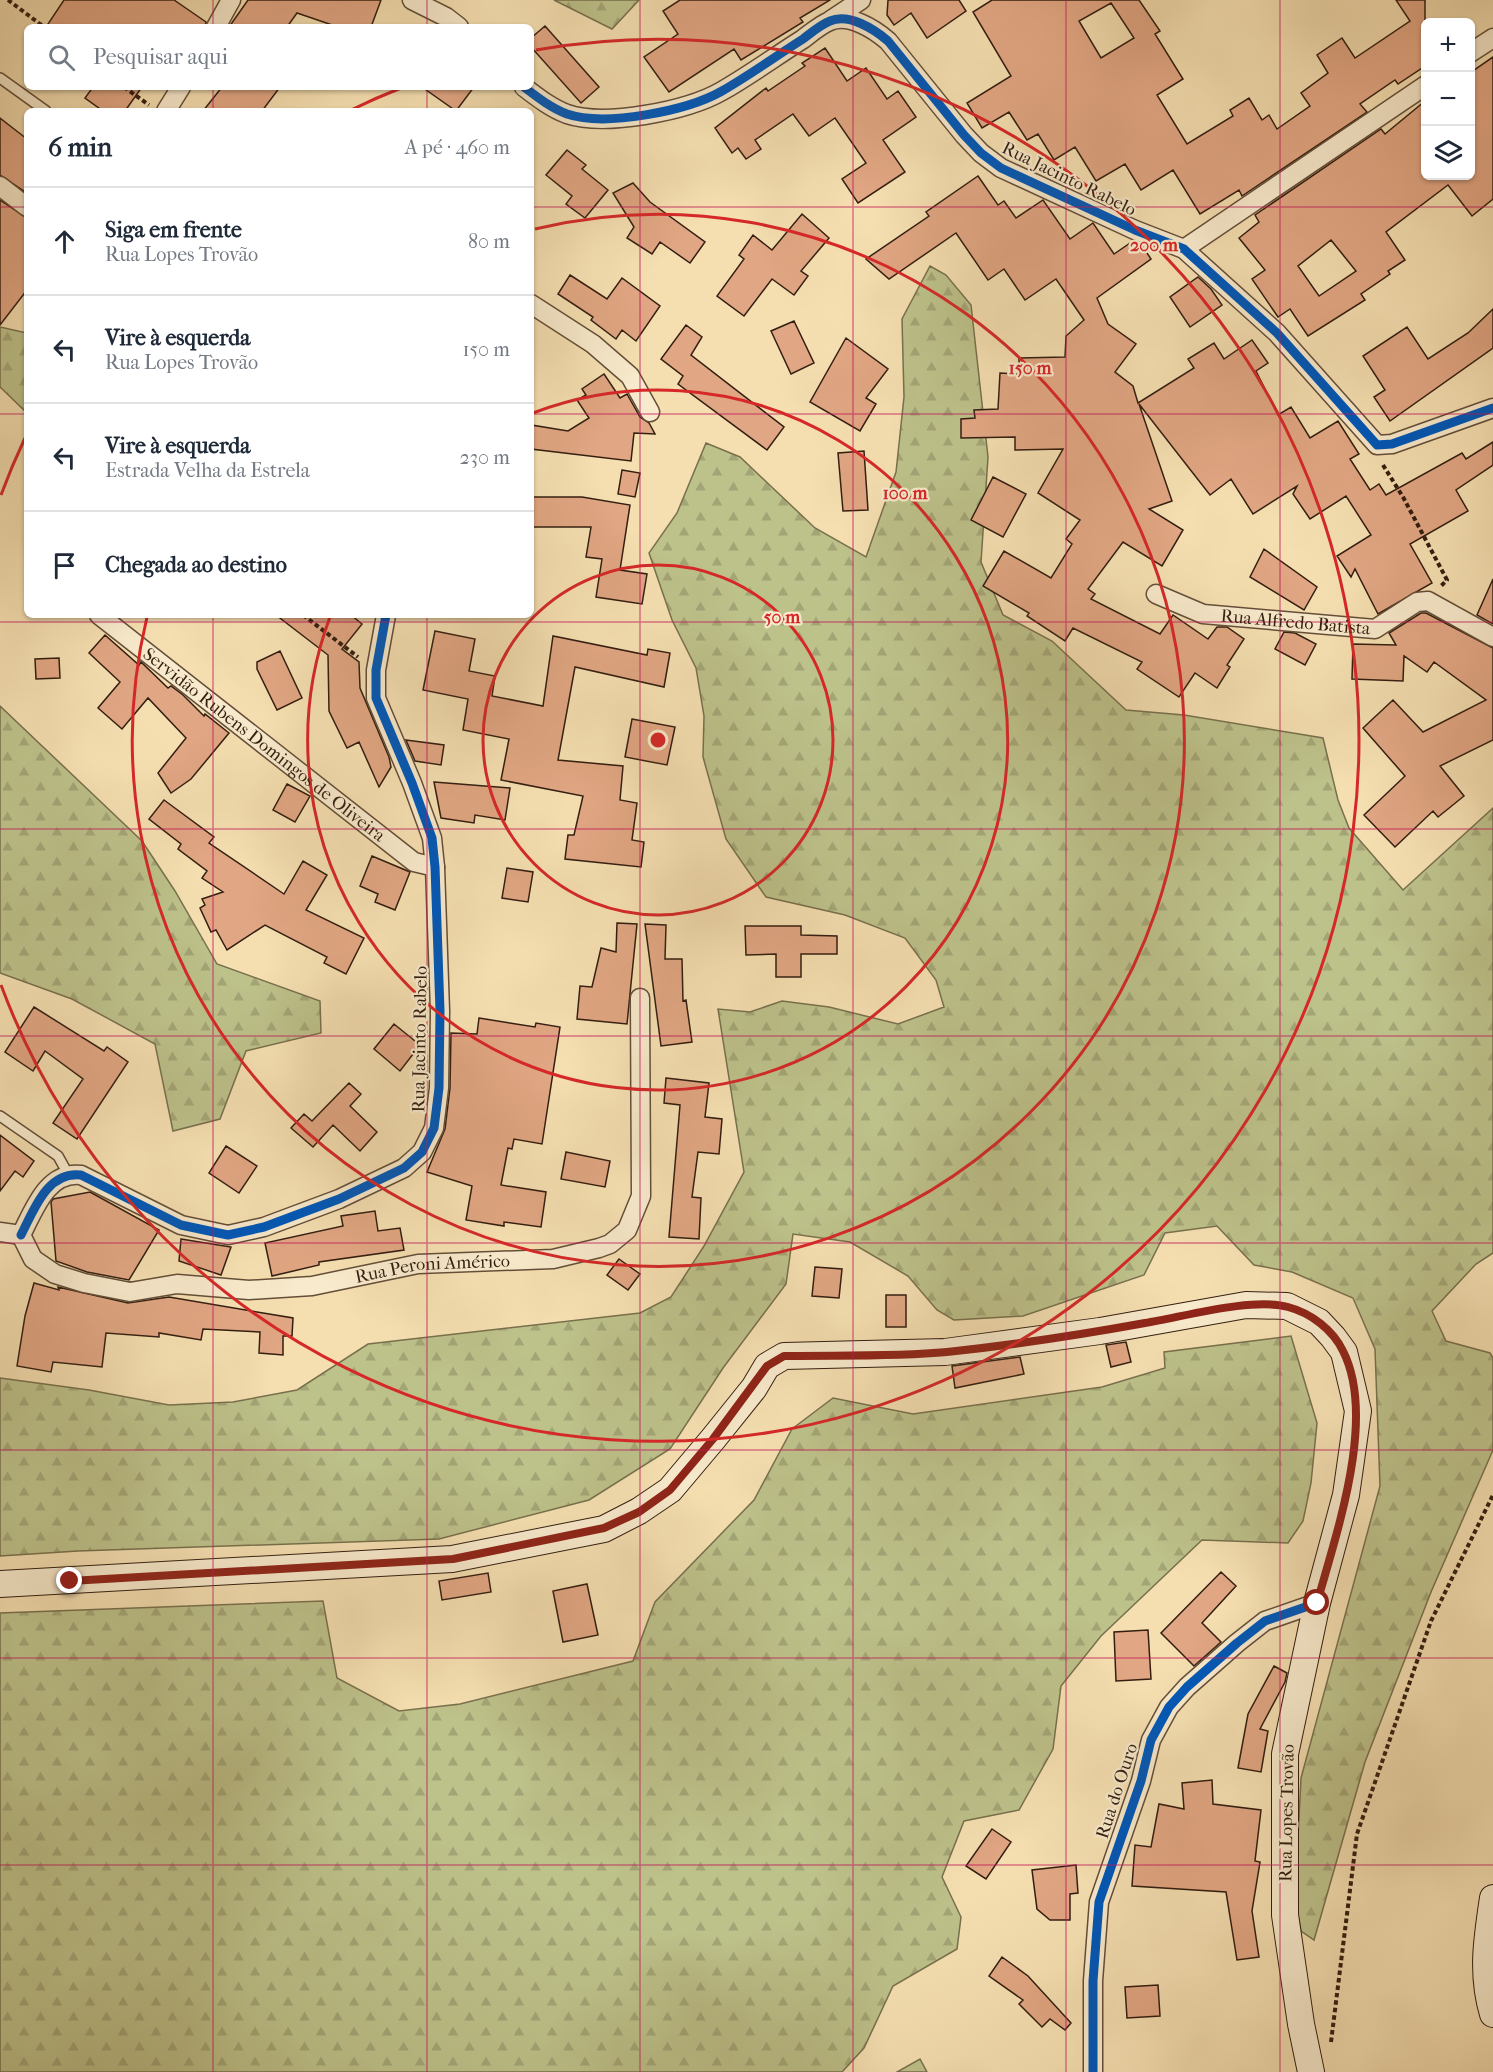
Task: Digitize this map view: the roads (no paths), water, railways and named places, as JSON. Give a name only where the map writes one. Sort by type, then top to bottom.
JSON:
[{"type":"main road","name":"Rua Lopes Trovão","points":[[0,1584],[453,1559],[604,1528],[639,1512],[670,1490],[720,1431],[767,1366],[784,1356],[945,1352],[1100,1331],[1246,1305],[1287,1306],[1319,1322],[1344,1352],[1358,1411],[1346,1495],[1317,1603],[1285,1754],[1285,1915],[1301,2024],[1311,2072]]},
{"type":"main road","points":[[1493,1898],[1485,1963],[1486,1985],[1493,2014]]},
{"type":"street","points":[[218,24],[231,0]]},
{"type":"street","points":[[412,0],[455,24]]},
{"type":"street","points":[[528,90],[547,104],[566,113],[586,118],[608,118],[688,105],[722,91],[861,0]]},
{"type":"street","name":"Rua Jacinto Rabelo","points":[[831,20],[854,22],[873,28],[880,34],[964,135],[981,153],[1001,168],[1135,230],[1184,249],[1277,333],[1377,445],[1392,444],[1493,408]]},
{"type":"street","points":[[1475,50],[1493,38]]},
{"type":"street","points":[[1184,249],[1421,88]]},
{"type":"street","points":[[168,108],[179,90]]},
{"type":"street","points":[[0,186],[24,205]]},
{"type":"street","points":[[534,306],[593,344],[630,376],[650,412]]},
{"type":"street","name":"Rua Alfredo Batista","points":[[1156,594],[1203,614],[1375,630],[1417,602],[1428,601],[1493,637]]},
{"type":"street","name":"Servidão Rubens Domingos de Oliveira","points":[[103,618],[414,862],[435,867]]},
{"type":"street","name":"Rua Jacinto Rabelo","points":[[68,1174],[81,1175],[181,1225],[228,1235],[264,1227],[339,1199],[404,1168],[422,1152],[434,1128],[439,1089],[440,1011],[435,867],[432,838],[376,698],[376,670],[385,618]]},
{"type":"street","name":"Rua Peroni Américo","points":[[21,1235],[33,1259],[55,1274],[84,1283],[130,1292],[177,1284],[249,1290],[312,1286],[418,1264],[553,1259],[610,1244],[627,1230],[641,1196],[640,998]]},
{"type":"street","points":[[0,1232],[21,1235],[42,1195],[56,1180],[68,1174]]},
{"type":"street","name":"Rua do Ouro","points":[[1093,2072],[1093,1981],[1099,1902],[1142,1781],[1151,1740],[1169,1707],[1186,1687],[1237,1643],[1265,1622],[1317,1603]]},
{"type":"lane","points":[[0,78],[42,108]]},
{"type":"lane","points":[[0,1116],[58,1156],[68,1174]]}]
